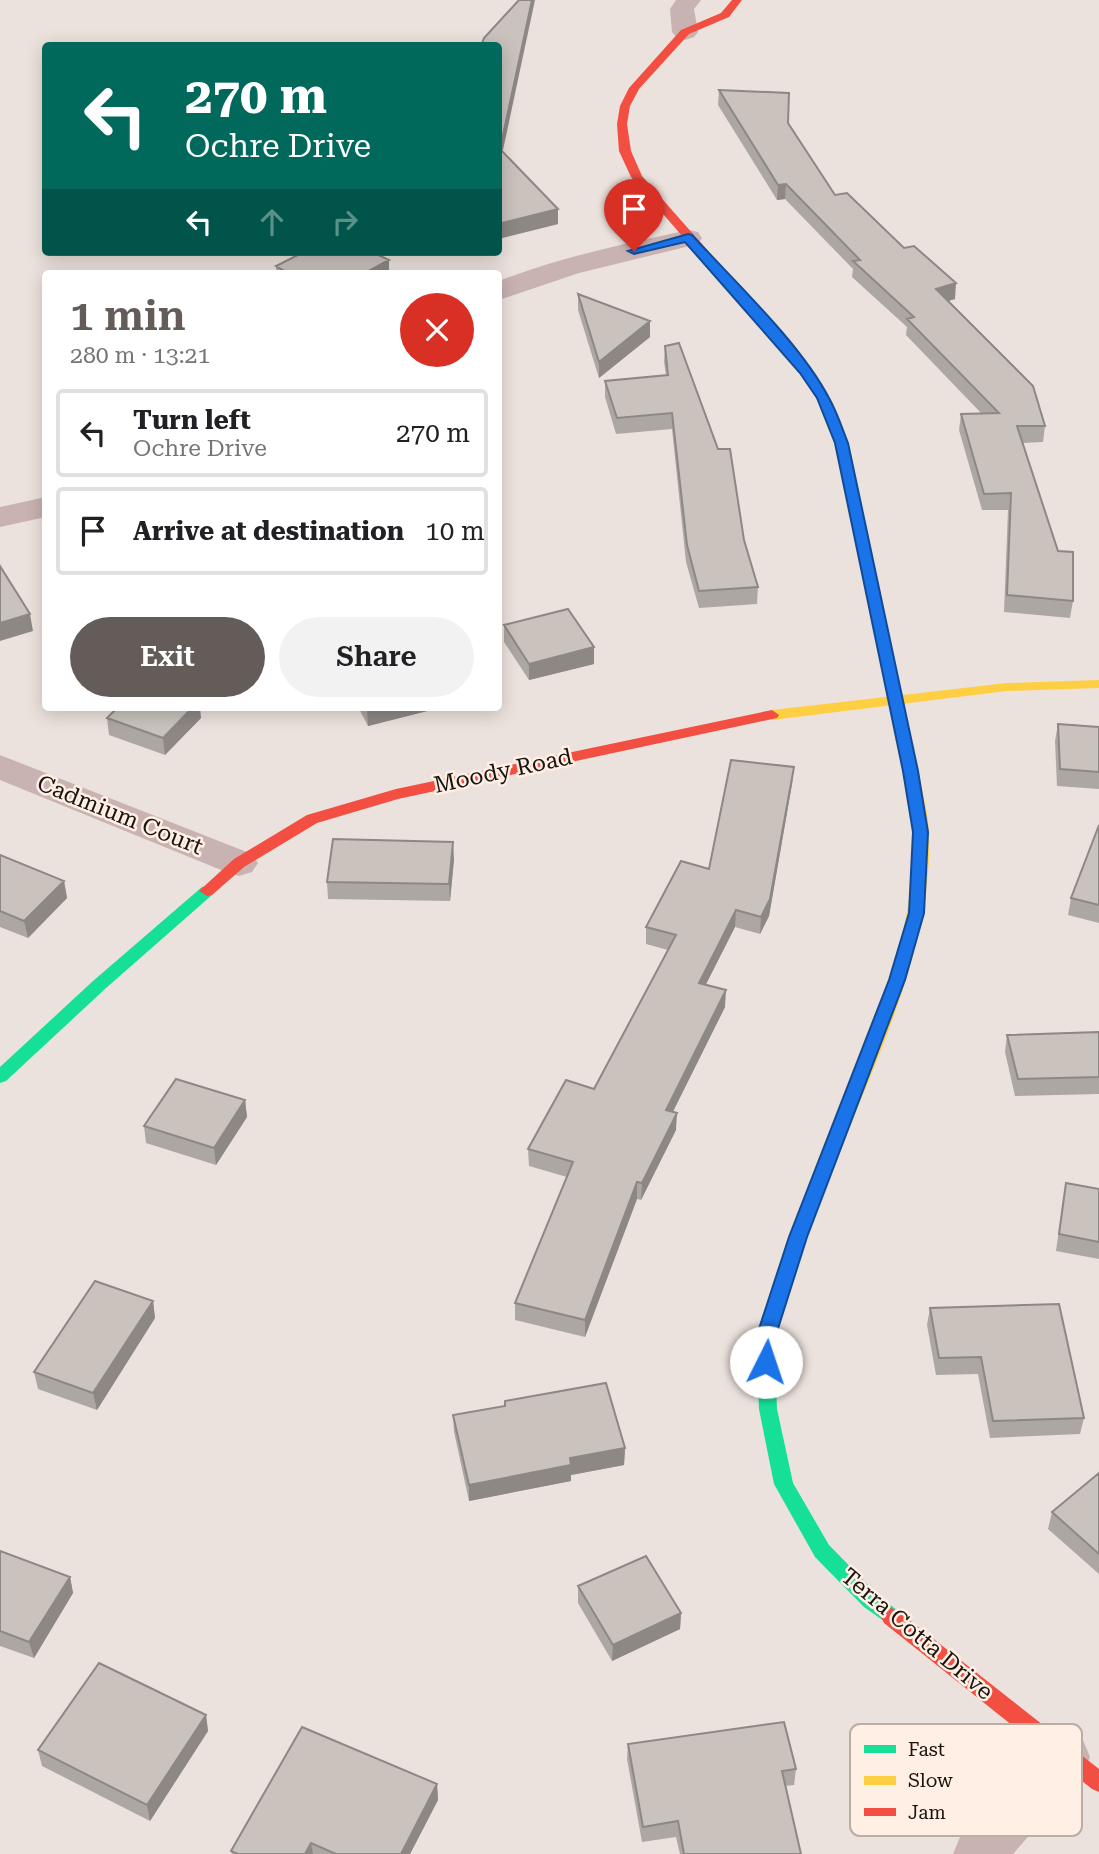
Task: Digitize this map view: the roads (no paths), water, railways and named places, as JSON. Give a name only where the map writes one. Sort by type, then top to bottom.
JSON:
[{"type":"street","points":[[685,32],[682,9],[689,0]]},
{"type":"street","name":"Terra Cotta Drive","points":[[737,0],[725,15],[685,32],[634,88],[625,106],[622,124],[629,163],[637,177],[688,238],[775,334],[823,398],[842,443],[921,832],[916,913],[897,980],[798,1237],[765,1338],[768,1409],[784,1484],[822,1551],[871,1601],[1025,1724]]},
{"type":"street","points":[[502,290],[580,264],[688,238]]},
{"type":"street","points":[[0,517],[42,508]]},
{"type":"street","name":"Moody Road","points":[[0,1077],[99,985],[239,863],[312,819],[396,794],[768,715],[1007,687],[1099,684]]},
{"type":"street","name":"Cadmium Court","points":[[0,767],[239,863]]},
{"type":"street","points":[[979,1854],[1001,1836]]}]
